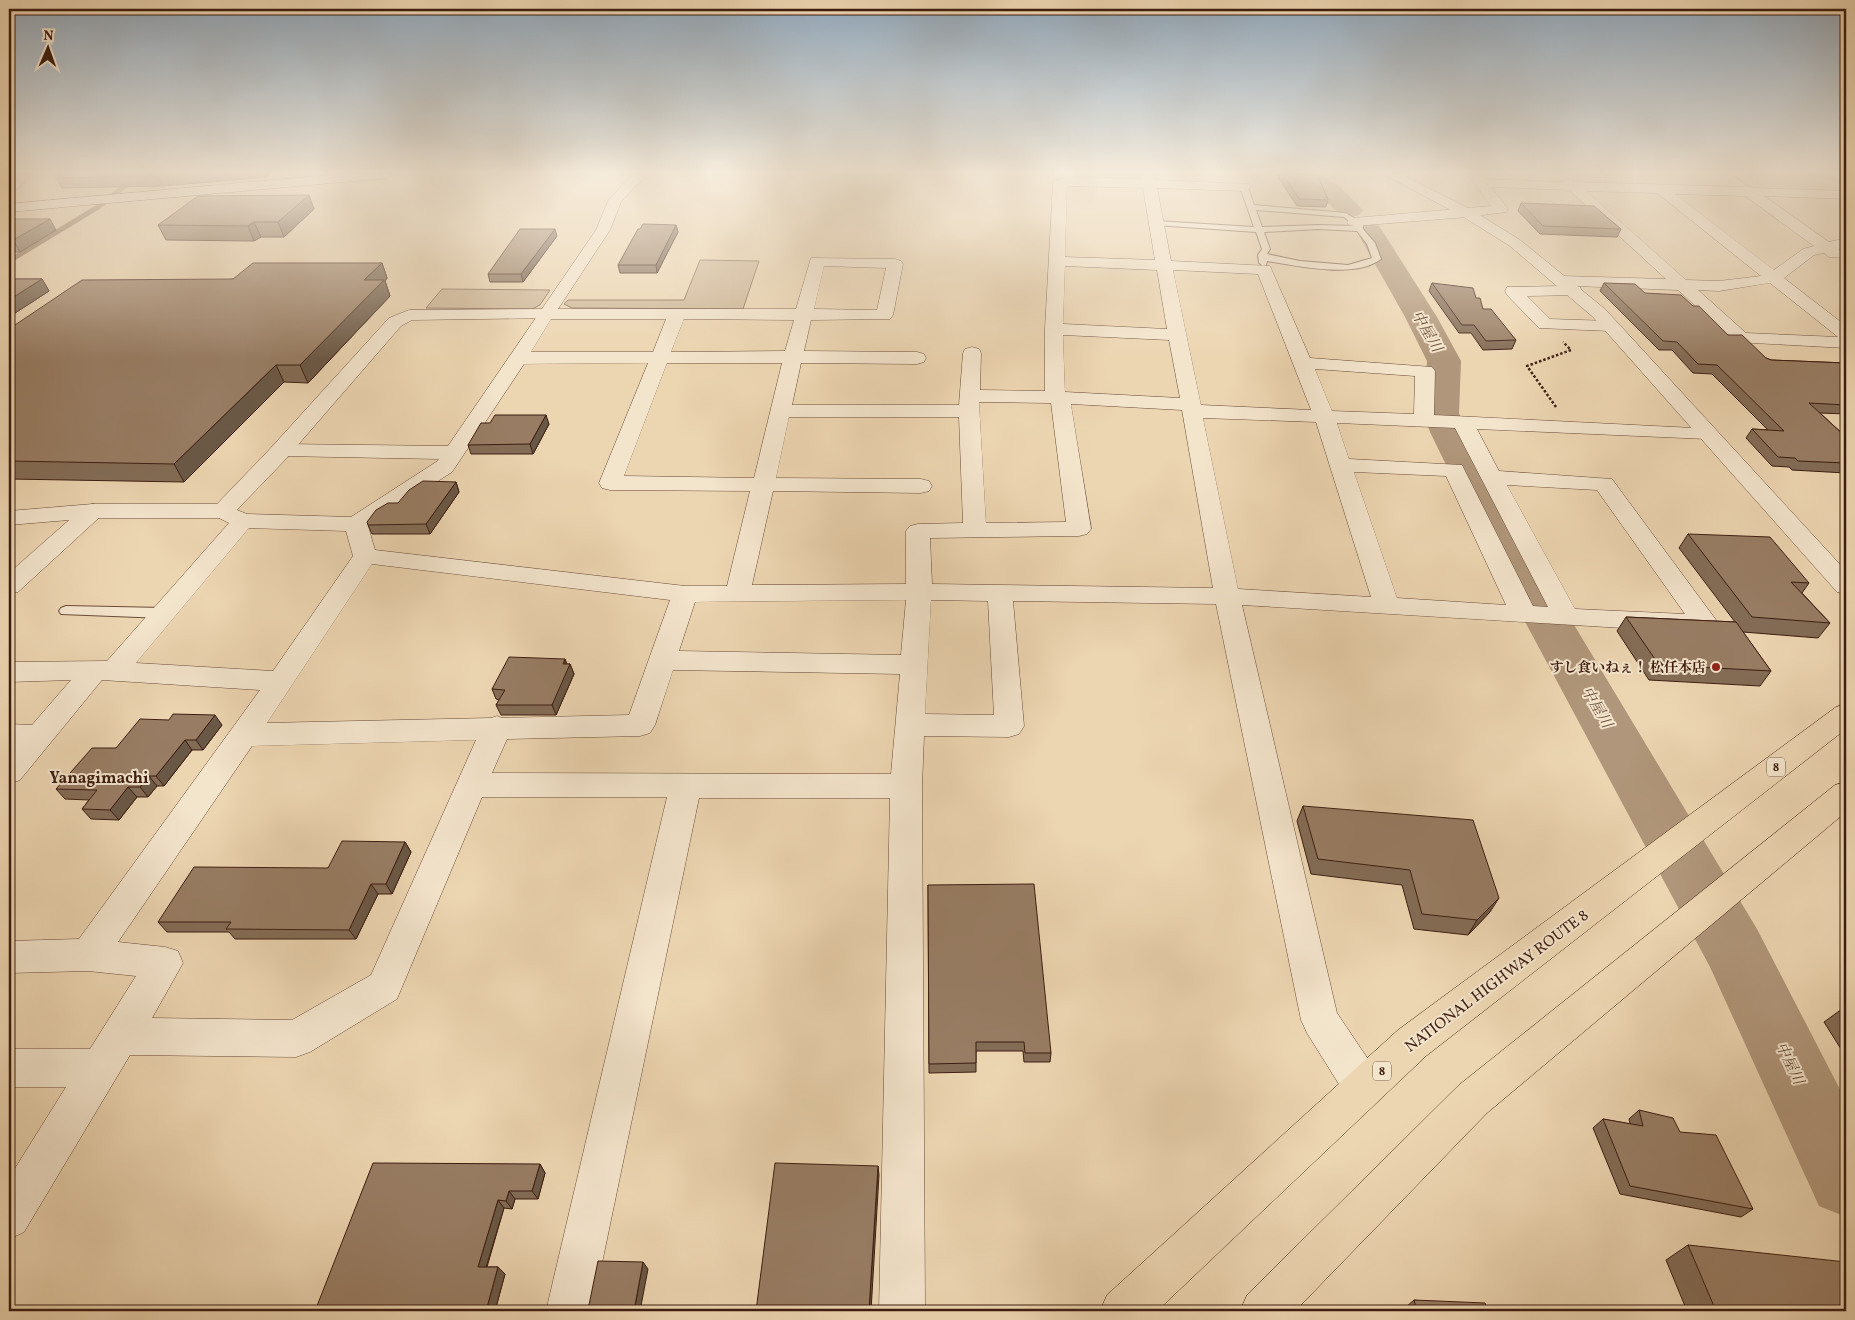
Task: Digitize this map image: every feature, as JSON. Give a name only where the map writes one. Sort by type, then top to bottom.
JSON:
[{"type":"main road","name":"NATIONAL HIGHWAY ROUTE 8","points":[[1123,1311],[1412,1042],[1846,714]]},
{"type":"main road","points":[[1263,1311],[1473,1099],[1846,794]]},
{"type":"street","points":[[9,518],[93,511],[233,516],[356,524],[444,467],[499,388],[599,236]]},
{"type":"street","points":[[902,1311],[906,786],[919,592],[918,531],[1079,529],[1057,397],[1054,329],[1059,236]]},
{"type":"street","points":[[1158,236],[1227,596],[1320,1020],[1364,1088]]},
{"type":"street","points":[[1503,236],[1568,286],[1610,326],[1846,586]]},
{"type":"street","points":[[1630,236],[1741,338],[1846,343]]},
{"type":"street","points":[[1719,236],[1846,335]]},
{"type":"street","points":[[1808,236],[1846,262]]},
{"type":"street","points":[[1610,326],[1545,324],[1513,291],[1568,286],[1719,286],[1754,282],[1772,278],[1810,252],[1846,243]]},
{"type":"street","points":[[9,772],[39,736],[164,613],[282,450],[395,322],[409,315],[803,314],[884,315],[895,264],[817,261],[803,314],[738,593]]},
{"type":"street","points":[[1058,261],[1164,266],[1263,262],[1324,416],[1387,606]]},
{"type":"street","points":[[677,314],[610,483],[921,486]]},
{"type":"street","points":[[1054,329],[1178,336]]},
{"type":"street","points":[[972,353],[969,403],[975,530]]},
{"type":"street","points":[[518,358],[917,358]]},
{"type":"street","points":[[1302,363],[1425,371],[1444,422],[1492,477],[1544,615]]},
{"type":"street","points":[[781,411],[969,403],[1057,397],[1324,416],[1706,433]]},
{"type":"street","points":[[282,450],[454,453]]},
{"type":"street","points":[[1341,465],[1454,470],[1544,615]]},
{"type":"street","points":[[365,556],[685,594],[919,592],[1227,596],[1706,624],[1604,484],[1492,477]]},
{"type":"street","points":[[9,586],[93,511]]},
{"type":"street","points":[[88,955],[281,681],[365,556],[356,524]]},
{"type":"street","points":[[910,725],[1009,726],[1000,593]]},
{"type":"street","points":[[242,735],[640,724],[685,594]]},
{"type":"street","points":[[662,660],[914,665]]},
{"type":"street","points":[[9,672],[104,670],[281,681]]},
{"type":"street","points":[[9,1068],[111,1052],[296,1039],[384,987],[497,727]]},
{"type":"street","points":[[9,735],[39,736]]},
{"type":"street","points":[[472,784],[906,786]]},
{"type":"street","points":[[569,1311],[686,785]]},
{"type":"street","points":[[9,957],[88,955],[165,963],[9,1217]]},
{"type":"lane","points":[[1262,236],[1266,249],[1263,262]]},
{"type":"lane","points":[[1263,262],[1266,258],[1300,264],[1348,268],[1377,259],[1371,243],[1365,236]]},
{"type":"lane","points":[[66,611],[164,613]]},
{"type":"path","points":[[1545,324],[1570,350],[1527,366],[1570,427]]},
{"type":"shaded area","points":[[700,260],[759,261],[743,309],[572,308],[564,304],[568,300],[684,300]]},
{"type":"shaded area","points":[[442,289],[550,290],[540,305],[532,309],[426,308]]},
{"type":"building","points":[[9,236],[21,236],[13,240],[9,240]]},
{"type":"building","points":[[515,236],[550,236],[521,274],[488,274]]},
{"type":"building","points":[[634,236],[671,236],[656,265],[618,265]]},
{"type":"building","points":[[253,263],[382,263],[364,280],[384,280],[300,365],[276,365],[174,464],[9,461],[9,329],[82,280],[233,279]]},
{"type":"building","points":[[9,279],[42,279],[9,300]]},
{"type":"building","points":[[1432,283],[1473,288],[1476,298],[1480,298],[1483,309],[1491,309],[1516,340],[1486,341],[1474,325],[1462,325]]},
{"type":"building","points":[[1604,283],[1635,284],[1645,293],[1681,295],[1693,306],[1699,306],[1728,335],[1742,335],[1766,358],[1771,360],[1846,363],[1846,405],[1809,403],[1846,437],[1846,463],[1798,461],[1795,458],[1778,457],[1752,429],[1784,431],[1717,365],[1698,364],[1677,342],[1663,341]]},
{"type":"building","points":[[495,415],[546,415],[530,444],[468,445],[481,423],[490,423]]},
{"type":"building","points":[[423,481],[456,482],[426,524],[368,525],[367,522],[376,510],[388,503],[398,503],[409,490]]},
{"type":"building","points":[[1688,534],[1770,537],[1809,583],[1791,582],[1830,623],[1752,617]]},
{"type":"building","points":[[1626,617],[1736,622],[1771,671],[1659,665]]},
{"type":"building","points":[[509,657],[565,659],[563,664],[570,664],[552,705],[496,705],[505,690],[492,689]]},
{"type":"building","points":[[173,714],[215,715],[196,740],[185,740],[156,776],[149,776],[140,787],[128,787],[110,810],[82,809],[97,790],[56,789],[92,748],[116,748],[140,719],[169,720]]},
{"type":"building","points":[[1303,806],[1473,820],[1499,898],[1477,920],[1422,914],[1410,870],[1318,859]]},
{"type":"building","points":[[342,841],[405,842],[386,884],[371,884],[349,930],[226,929],[231,922],[158,922],[194,867],[328,868]]},
{"type":"building","points":[[1034,884],[1051,1053],[1025,1053],[1024,1042],[976,1042],[976,1063],[929,1064],[928,885]]},
{"type":"building","points":[[1639,1110],[1673,1118],[1680,1132],[1716,1135],[1753,1209],[1630,1186],[1603,1119],[1643,1126]]},
{"type":"building","points":[[373,1163],[540,1164],[532,1191],[509,1191],[506,1201],[498,1200],[478,1267],[498,1267],[486,1311],[443,1311],[444,1307],[391,1307],[389,1311],[315,1311]]},
{"type":"building","points":[[775,1163],[878,1166],[869,1311],[756,1311]]},
{"type":"building","points":[[1688,1245],[1846,1262],[1846,1311],[1716,1311]]},
{"type":"building","points":[[598,1261],[643,1262],[634,1311],[584,1311],[585,1306],[589,1305]]},
{"type":"building","points":[[1414,1300],[1485,1303],[1488,1311],[1417,1311]]},
{"type":"waterway","points":[[9,261],[51,236]]},
{"type":"waterway","name":"中屋川","points":[[1372,236],[1421,317],[1444,361],[1441,413],[1448,432],[1522,575],[1734,949],[1846,1179]]},
{"type":"place","name":"すし食いねぇ！ 松任本店","points":[[1716,667]]},
{"type":"district","name":"Yanagimachi","points":[[99,777]]}]
